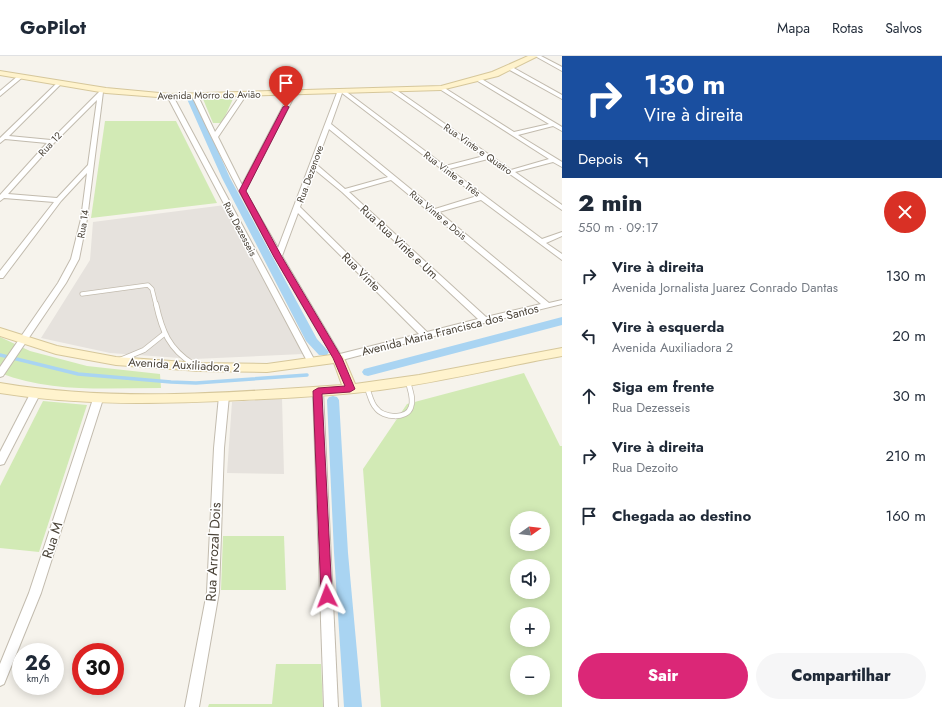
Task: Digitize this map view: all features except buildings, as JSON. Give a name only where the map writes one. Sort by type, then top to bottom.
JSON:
[{"type":"street","name":"Avenida Morro do Avião","points":[[0,73],[102,92],[137,95],[195,96],[393,90],[441,88],[478,79],[510,68],[534,56]]},
{"type":"street","points":[[537,56],[562,69]]},
{"type":"street","points":[[510,68],[562,97]]},
{"type":"street","points":[[0,94],[21,76]]},
{"type":"street","points":[[478,79],[562,129]]},
{"type":"street","points":[[2,139],[59,83]]},
{"type":"street","points":[[441,88],[562,165]]},
{"type":"street","name":"Rua Vinte e Quatro","points":[[393,90],[562,208]]},
{"type":"street","name":"Rua Dezenove","points":[[278,257],[341,91]]},
{"type":"street","name":"Rua Vinte e Três","points":[[341,91],[562,258]]},
{"type":"street","name":"Rua 12","points":[[1,197],[52,142],[102,92]]},
{"type":"street","name":"Rua 14","points":[[0,374],[62,283],[75,259],[84,219],[90,166],[102,92]]},
{"type":"street","points":[[242,191],[293,93]]},
{"type":"street","points":[[214,138],[244,94]]},
{"type":"street","name":"Rua Dezesseis","points":[[170,96],[311,362]]},
{"type":"street","name":"Rua Dezesseis","points":[[195,96],[214,138],[278,257],[338,358]]},
{"type":"street","points":[[513,134],[554,124]]},
{"type":"street","name":"Rua Vinte e Dois","points":[[328,125],[548,306]]},
{"type":"street","points":[[2,139],[52,142]]},
{"type":"street","points":[[444,168],[488,156]]},
{"type":"street","points":[[510,172],[553,160]]},
{"type":"street","name":"Rua Rua Vinte e Um","points":[[314,165],[484,320]]},
{"type":"street","points":[[0,276],[59,200],[90,166]]},
{"type":"street","points":[[344,191],[393,178]]},
{"type":"street","points":[[1,197],[59,200]]},
{"type":"street","points":[[433,212],[482,197]]},
{"type":"street","name":"Rua Vinte","points":[[297,208],[425,335]]},
{"type":"street","points":[[541,242],[562,234]]},
{"type":"street","name":"Avenida Maria Francisca dos Santos","points":[[338,358],[484,320],[562,302]]},
{"type":"street","name":"Avenida Auxiliadora 2","points":[[0,332],[56,350],[116,361],[199,368],[267,368],[338,358]]},
{"type":"street","points":[[0,388],[35,394],[98,399],[165,399],[367,388],[408,382],[562,352]]},
{"type":"street","points":[[338,358],[350,389]]},
{"type":"street","points":[[318,391],[331,707]]},
{"type":"street","points":[[1,457],[35,394]]},
{"type":"street","name":"Rua Arrozal Dois","points":[[192,707],[213,592],[219,448],[224,396]]},
{"type":"street","name":"Rua M","points":[[0,680],[35,593],[98,399]]},
{"type":"lane","points":[[82,294],[148,285],[152,289],[164,334],[172,348],[182,359],[199,368]]},
{"type":"lane","points":[[116,361],[138,354],[153,346],[164,334]]},
{"type":"lane","points":[[367,388],[378,411],[387,416],[406,414],[412,404],[408,382]]},
{"type":"shaded area","points":[[225,205],[303,354],[194,359],[110,353],[41,338],[90,260],[93,222]]},
{"type":"shaded area","points":[[282,398],[284,474],[227,473],[232,402]]},
{"type":"green space","points":[[203,99],[233,99],[222,123],[213,123]]},
{"type":"green space","points":[[105,121],[176,121],[217,203],[91,218]]},
{"type":"green space","points":[[0,337],[30,351],[87,366],[160,374],[161,388],[100,389],[59,387],[39,384],[0,373]]},
{"type":"green space","points":[[524,373],[560,446],[562,446],[562,707],[381,707],[363,469],[407,404]]},
{"type":"green space","points":[[43,401],[87,405],[39,552],[0,548],[0,486]]},
{"type":"green space","points":[[223,536],[284,536],[286,590],[221,590]]},
{"type":"green space","points":[[276,664],[321,664],[323,707],[208,707],[209,704],[272,704]]},
{"type":"waterway","points":[[191,99],[226,178],[312,341],[323,352]]},
{"type":"waterway","points":[[368,372],[562,321]]},
{"type":"waterway","points":[[0,355],[78,374],[171,382],[196,383],[307,375]]},
{"type":"waterway","points":[[333,400],[341,553],[353,707]]},
{"type":"route","points":[[286,107],[242,191],[278,257],[338,358],[350,389],[318,391],[327,596]]}]
